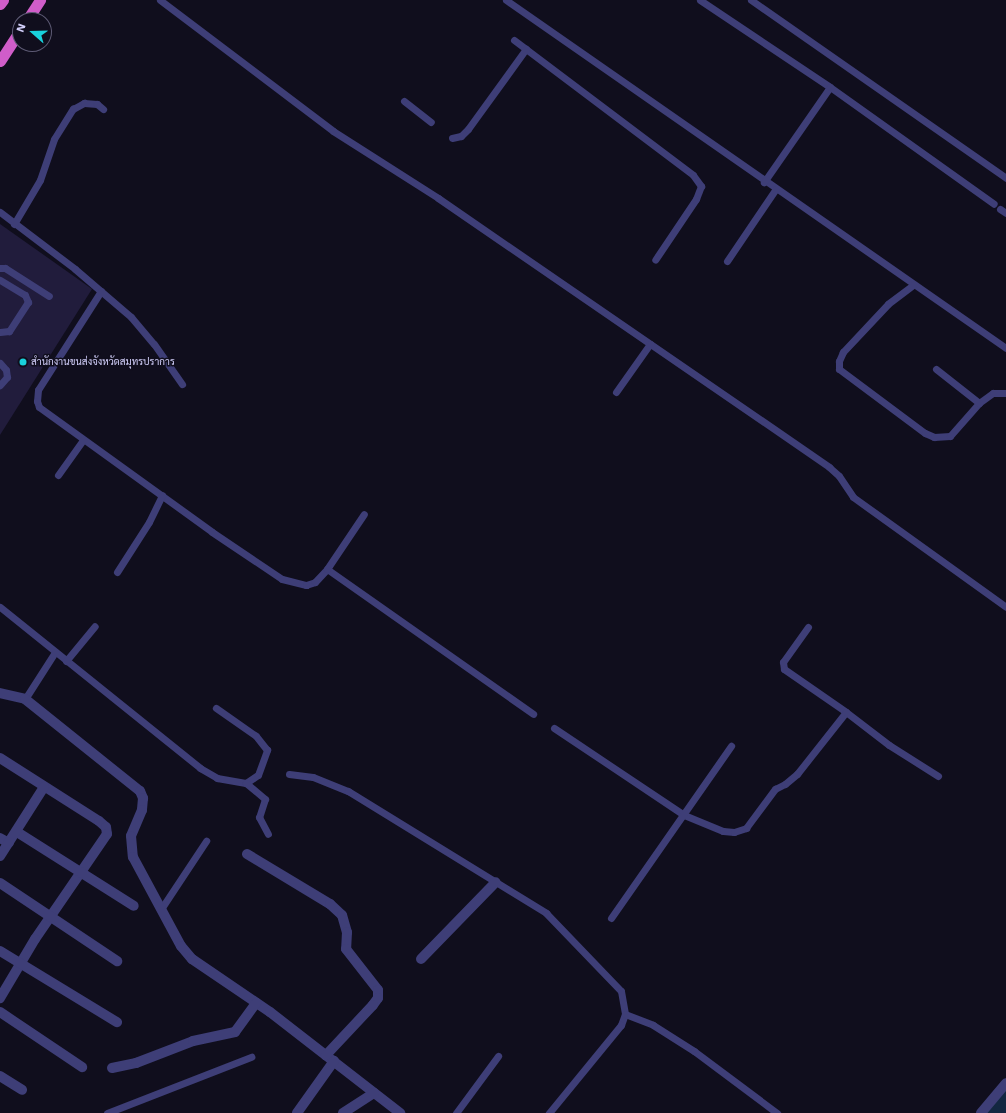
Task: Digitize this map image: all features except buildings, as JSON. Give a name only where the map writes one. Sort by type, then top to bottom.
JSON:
[{"type":"highway","points":[[0,4],[3,0]]},
{"type":"highway","points":[[32,12],[40,0]]},
{"type":"highway","points":[[0,61],[12,42]]},
{"type":"street","points":[[0,693],[24,699],[140,791],[143,798],[142,810],[131,836],[133,857],[181,946],[192,959],[256,1003],[334,1061],[400,1113]]},
{"type":"street","points":[[0,758],[106,827],[104,839],[82,873],[50,917],[0,998]]},
{"type":"street","points":[[0,856],[4,840],[17,832],[44,787]]},
{"type":"street","points":[[17,832],[134,906]]},
{"type":"street","points":[[247,854],[330,904],[342,915],[347,932],[346,949],[378,990],[378,998],[373,1005],[326,1055]]},
{"type":"street","points":[[421,959],[496,882]]},
{"type":"street","points":[[0,883],[117,961]]},
{"type":"street","points":[[0,951],[117,1022]]},
{"type":"street","points":[[112,1068],[136,1063],[193,1041],[234,1032],[256,1003]]},
{"type":"street","points":[[0,1012],[82,1067]]},
{"type":"street","points":[[297,1113],[334,1061]]},
{"type":"street","points":[[0,1076],[22,1090]]},
{"type":"street","points":[[981,1113],[1006,1083]]},
{"type":"street","points":[[343,1113],[374,1093]]},
{"type":"lane","points":[[160,0],[334,131],[438,198],[829,467],[839,476],[853,497],[1006,607]]},
{"type":"lane","points":[[506,0],[775,190],[1006,348]]},
{"type":"lane","points":[[700,0],[830,87],[1000,208]]},
{"type":"lane","points":[[751,0],[1006,178]]},
{"type":"lane","points":[[514,40],[692,175],[701,186],[696,199],[655,260]]},
{"type":"lane","points":[[452,138],[461,136],[468,129],[526,49]]},
{"type":"lane","points":[[764,182],[830,87]]},
{"type":"lane","points":[[404,101],[431,122]]},
{"type":"lane","points":[[14,224],[40,180],[54,139],[73,109],[84,103],[98,104],[104,109]]},
{"type":"lane","points":[[727,261],[775,190]]},
{"type":"lane","points":[[0,212],[101,291],[142,329],[182,384]]},
{"type":"lane","points":[[0,268],[5,268],[49,296]]},
{"type":"lane","points":[[0,280],[25,295],[28,302],[10,331],[0,332]]},
{"type":"lane","points":[[913,285],[888,304],[843,352],[838,361],[839,369],[925,433],[934,437],[950,436],[979,403],[993,393],[1006,393]]},
{"type":"lane","points":[[101,291],[38,390],[36,401],[39,408],[282,579],[306,585],[315,582],[327,569],[364,514]]},
{"type":"lane","points":[[616,392],[650,344]]},
{"type":"lane","points":[[0,363],[6,370],[7,377],[0,385]]},
{"type":"lane","points":[[936,369],[979,403]]},
{"type":"lane","points":[[58,475],[83,440]]},
{"type":"lane","points":[[117,572],[149,522],[162,495]]},
{"type":"lane","points":[[327,569],[533,714]]},
{"type":"lane","points":[[0,607],[200,768],[224,780],[246,783],[265,798],[259,817],[268,834]]},
{"type":"lane","points":[[66,661],[95,626]]},
{"type":"lane","points":[[808,627],[783,662],[784,669],[846,712],[889,745],[938,776]]},
{"type":"lane","points":[[24,699],[55,652]]},
{"type":"lane","points":[[216,708],[259,739],[267,750],[258,775],[246,783]]},
{"type":"lane","points":[[554,728],[684,815],[723,831],[734,832],[746,828],[775,788],[785,784],[797,774],[846,712]]},
{"type":"lane","points":[[611,918],[731,746]]},
{"type":"lane","points":[[289,774],[313,777],[348,791],[546,913],[591,957],[621,992],[626,1014],[620,1025],[549,1113]]},
{"type":"lane","points":[[161,909],[206,841]]},
{"type":"lane","points":[[626,1014],[653,1026],[694,1051],[777,1113]]},
{"type":"lane","points":[[456,1113],[498,1056]]},
{"type":"lane","points":[[107,1113],[251,1057]]},
{"type":"water","points":[[1006,1081],[1006,1113],[980,1113]]},
{"type":"place","name":"สำนักงานขนส่งจังหวัดสมุทรปราการ","points":[[23,362]]}]
